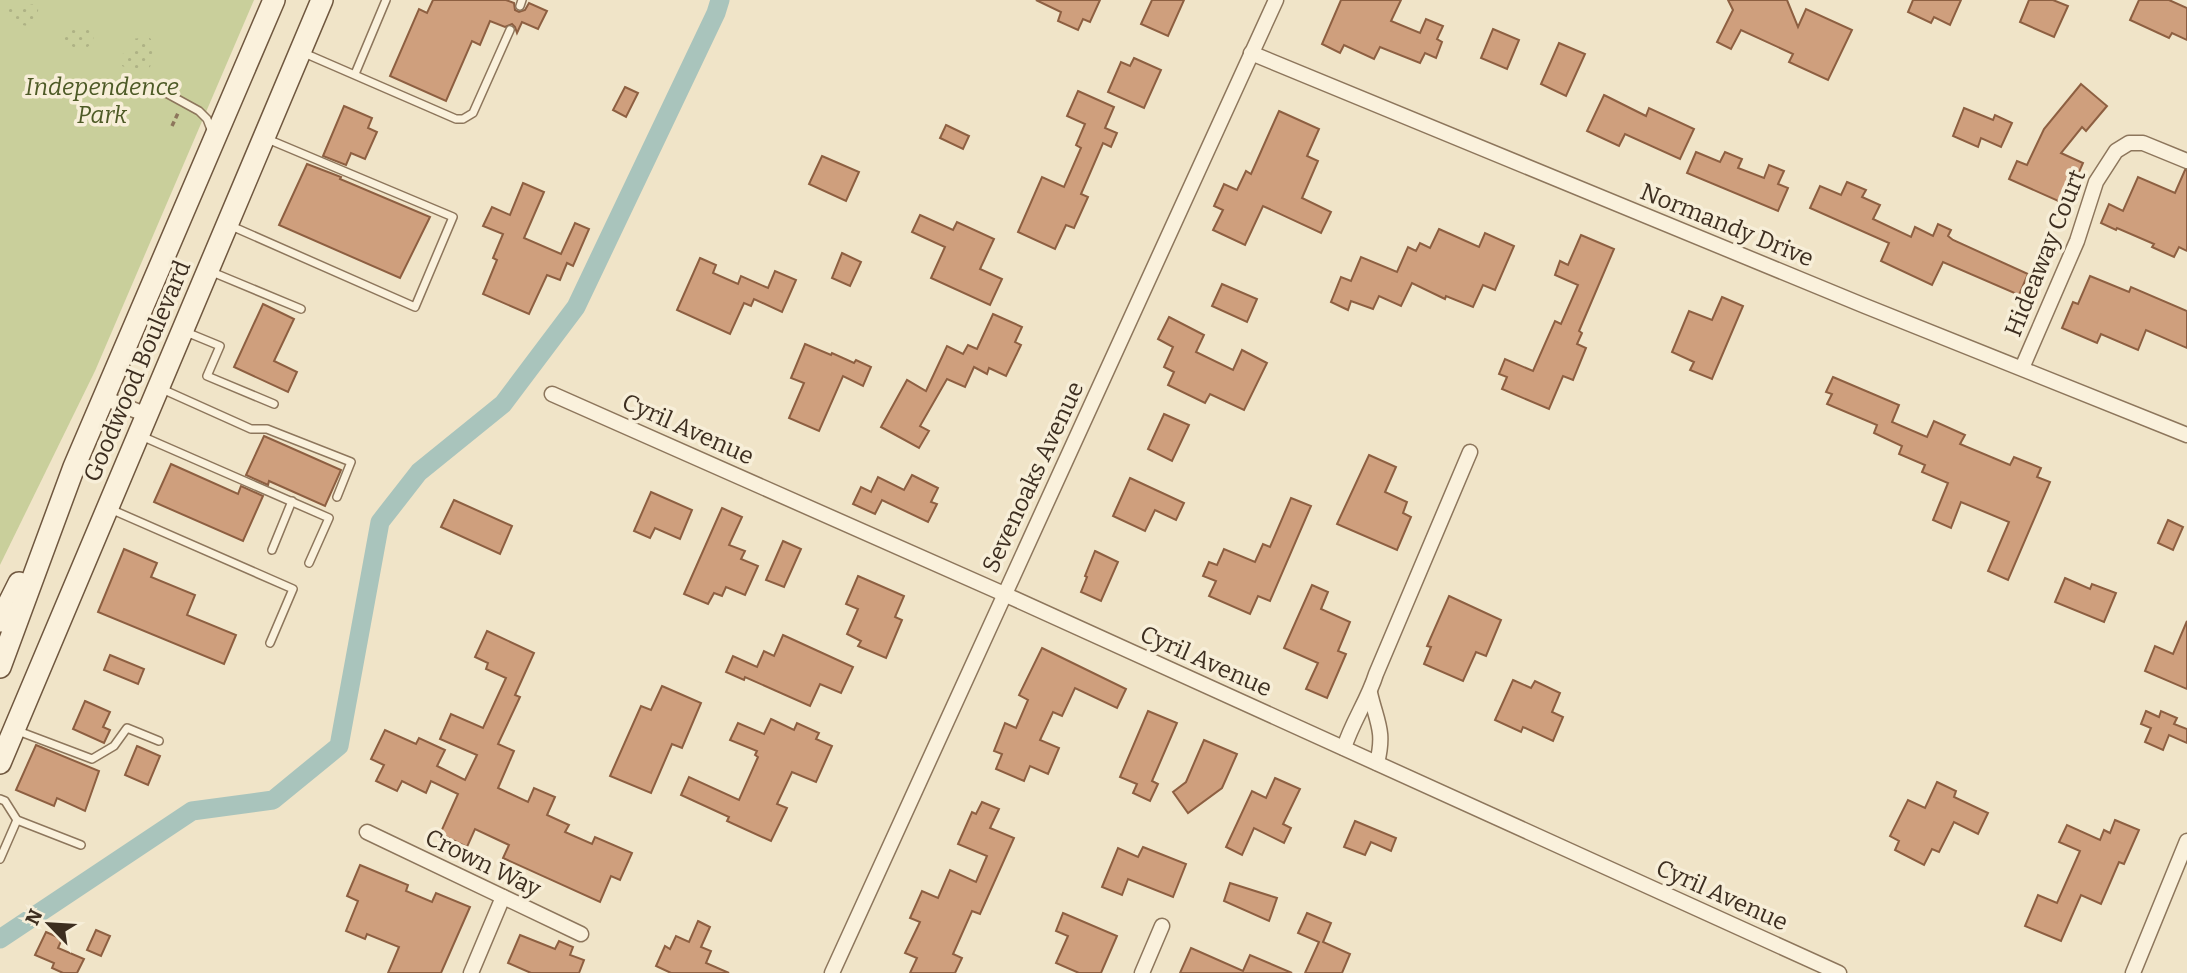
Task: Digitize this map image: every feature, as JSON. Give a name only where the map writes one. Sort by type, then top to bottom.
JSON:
[{"type":"main road","name":"Goodwood Boulevard","points":[[0,667],[74,467],[274,0]]},
{"type":"main road","points":[[300,51],[312,0]]},
{"type":"main road","name":"Goodwood Boulevard","points":[[0,763],[322,0]]},
{"type":"main road","points":[[0,621],[74,467]]},
{"type":"street","name":"Sevenoaks Avenue","points":[[832,973],[1276,0]]},
{"type":"street","name":"Normandy Drive","points":[[1251,53],[1865,306],[2187,435]]},
{"type":"street","name":"Hideaway Court","points":[[2022,368],[2077,241],[2096,182],[2116,151],[2129,143],[2143,143],[2187,161]]},
{"type":"street","name":"Cyril Avenue","points":[[552,394],[1004,594],[1839,973]]},
{"type":"street","points":[[104,398],[143,425]]},
{"type":"street","points":[[1344,748],[1470,452]]},
{"type":"street","points":[[1370,692],[1381,728],[1377,763]]},
{"type":"street","name":"Crown Way","points":[[367,832],[581,934]]},
{"type":"street","points":[[2133,973],[2187,841]]},
{"type":"street","points":[[471,973],[503,897]]},
{"type":"street","points":[[1142,973],[1162,926]]},
{"type":"lane","points":[[355,74],[386,0]]},
{"type":"lane","points":[[300,51],[456,119],[463,119],[472,113],[510,30]]},
{"type":"lane","points":[[157,88],[199,111],[207,119],[214,138]]},
{"type":"lane","points":[[228,224],[415,307],[453,217],[264,137]]},
{"type":"lane","points":[[208,271],[301,309]]},
{"type":"lane","points":[[183,330],[220,346],[207,376],[274,404]]},
{"type":"lane","points":[[159,387],[251,429],[267,429],[351,462],[337,497]]},
{"type":"lane","points":[[143,425],[330,518],[309,563]]},
{"type":"lane","points":[[272,550],[292,501]]},
{"type":"lane","points":[[108,508],[293,589],[270,643]]},
{"type":"lane","points":[[14,729],[92,759],[114,746],[127,728],[159,741]]},
{"type":"lane","points":[[0,799],[5,801],[17,820],[81,845]]},
{"type":"lane","points":[[0,859],[17,820]]},
{"type":"path","points":[[172,126],[180,109]]},
{"type":"green space","name":"Independence Park","points":[[0,0],[254,0],[95,371],[0,565]]},
{"type":"green space","points":[[35,4],[38,7],[37,16],[27,26],[13,23],[6,15],[7,8]]},
{"type":"green space","points":[[91,27],[94,29],[94,37],[88,47],[78,49],[62,38],[63,31]]},
{"type":"green space","points":[[132,39],[151,39],[153,57],[150,67],[139,73],[122,66],[122,54],[134,52]]},
{"type":"building","points":[[433,0],[506,0],[514,3],[515,10],[519,12],[525,10],[529,3],[547,11],[538,29],[522,22],[517,33],[512,24],[505,27],[490,21],[480,45],[472,41],[446,101],[390,76],[419,9],[427,13]]},
{"type":"building","points":[[1036,0],[1100,0],[1090,22],[1083,19],[1078,30],[1058,21],[1061,12]]},
{"type":"building","points":[[1152,0],[1184,0],[1168,36],[1141,24]]},
{"type":"building","points":[[1341,0],[1401,0],[1391,21],[1420,33],[1426,19],[1443,26],[1437,39],[1442,42],[1436,58],[1425,53],[1420,63],[1380,47],[1374,59],[1344,45],[1340,53],[1322,44]]},
{"type":"building","points":[[1728,0],[1787,0],[1798,27],[1806,9],[1852,30],[1828,80],[1789,62],[1793,54],[1741,30],[1731,49],[1717,42],[1733,10]]},
{"type":"building","points":[[1913,0],[1961,0],[1950,25],[1934,17],[1931,23],[1908,12]]},
{"type":"building","points":[[2029,0],[2053,0],[2068,6],[2054,37],[2020,22]]},
{"type":"building","points":[[2139,0],[2169,0],[2187,8],[2187,40],[2172,33],[2169,38],[2130,20]]},
{"type":"building","points":[[1493,29],[1519,40],[1507,69],[1481,58]]},
{"type":"building","points":[[1559,43],[1585,54],[1566,96],[1541,84]]},
{"type":"building","points":[[1134,58],[1161,70],[1144,108],[1108,92],[1121,62],[1130,66]]},
{"type":"building","points":[[2081,84],[2107,106],[2086,131],[2082,127],[2061,153],[2083,163],[2065,204],[2009,179],[2017,161],[2027,165],[2044,129]]},
{"type":"building","points":[[625,87],[638,93],[626,117],[613,110]]},
{"type":"building","points":[[1078,91],[1114,107],[1105,128],[1117,133],[1111,147],[1103,143],[1081,194],[1088,197],[1074,228],[1066,225],[1055,249],[1018,232],[1042,177],[1064,187],[1081,148],[1076,145],[1085,124],[1067,116]]},
{"type":"building","points":[[1604,95],[1646,116],[1649,108],[1694,129],[1680,159],[1625,134],[1619,146],[1587,131]]},
{"type":"building","points":[[344,106],[372,118],[368,128],[377,132],[365,159],[351,153],[346,165],[323,156]]},
{"type":"building","points":[[1964,108],[1993,120],[1995,115],[2012,123],[2001,147],[1981,138],[1978,147],[1953,136]]},
{"type":"building","points":[[1279,111],[1319,129],[1307,156],[1318,161],[1302,198],[1331,212],[1321,233],[1263,206],[1245,245],[1213,230],[1223,210],[1214,206],[1224,184],[1237,190],[1246,171],[1251,174]]},
{"type":"building","points":[[946,125],[969,136],[963,149],[940,138]]},
{"type":"building","points":[[1696,152],[1720,162],[1725,152],[1742,159],[1738,168],[1764,178],[1769,165],[1784,171],[1778,184],[1788,188],[1778,211],[1687,173]]},
{"type":"building","points":[[822,156],[859,172],[846,201],[809,184]]},
{"type":"building","points":[[307,164],[430,217],[400,278],[279,225]]},
{"type":"building","points":[[2185,170],[2187,251],[2179,247],[2174,257],[2152,247],[2154,244],[2101,223],[2109,204],[2123,211],[2138,177],[2175,193]]},
{"type":"building","points":[[1847,182],[1866,190],[1862,197],[1880,205],[1873,219],[1911,237],[1915,227],[1933,236],[1938,224],[1951,230],[1948,236],[1953,240],[2028,274],[2019,295],[1943,262],[1932,285],[1881,261],[1889,243],[1810,208],[1820,186],[1841,195]]},
{"type":"building","points":[[523,183],[544,192],[524,238],[561,254],[575,223],[589,229],[573,266],[567,263],[560,280],[547,275],[529,314],[483,294],[497,260],[493,258],[503,234],[483,226],[492,207],[510,215]]},
{"type":"building","points":[[920,215],[953,230],[957,222],[994,239],[980,269],[1002,279],[990,305],[931,278],[945,247],[912,232]]},
{"type":"building","points":[[1439,229],[1479,247],[1485,233],[1514,246],[1495,290],[1483,285],[1473,307],[1446,296],[1445,299],[1412,283],[1401,306],[1379,296],[1373,309],[1351,301],[1348,310],[1331,302],[1341,277],[1351,281],[1361,257],[1397,272],[1408,247],[1416,251],[1420,243],[1430,248]]},
{"type":"building","points":[[1581,235],[1614,249],[1579,331],[1582,333],[1577,344],[1586,348],[1573,380],[1563,376],[1549,409],[1502,389],[1507,377],[1499,374],[1505,359],[1533,371],[1555,321],[1561,324],[1578,285],[1555,275],[1560,261],[1568,265]]},
{"type":"building","points":[[842,253],[861,262],[850,286],[832,278]]},
{"type":"building","points":[[700,258],[716,265],[713,273],[738,284],[741,276],[768,288],[775,271],[796,280],[782,312],[754,299],[751,306],[744,303],[730,334],[677,310]]},
{"type":"building","points":[[2090,276],[2129,292],[2131,287],[2187,311],[2187,348],[2146,330],[2138,350],[2101,334],[2097,343],[2062,328],[2073,302],[2078,304]]},
{"type":"building","points":[[1222,284],[1257,299],[1247,322],[1212,306]]},
{"type":"building","points":[[1722,297],[1743,306],[1712,379],[1690,370],[1694,362],[1672,352],[1689,311],[1712,320]]},
{"type":"building","points":[[263,304],[294,319],[274,361],[297,372],[288,392],[234,367]]},
{"type":"building","points":[[993,314],[1022,327],[1015,342],[1021,345],[1006,376],[989,368],[987,374],[974,367],[965,387],[947,379],[920,426],[929,431],[919,448],[881,427],[907,380],[926,391],[947,346],[963,354],[968,345],[977,349]]},
{"type":"building","points":[[1169,317],[1204,335],[1196,352],[1233,370],[1242,350],[1267,363],[1244,410],[1210,394],[1205,403],[1168,385],[1174,372],[1164,367],[1173,347],[1158,339]]},
{"type":"building","points":[[805,344],[871,367],[863,386],[843,376],[819,431],[789,418],[804,383],[791,378]]},
{"type":"building","points":[[1833,377],[1899,405],[1892,422],[1927,437],[1934,421],[1965,435],[1960,444],[2010,465],[2014,457],[2041,468],[2037,477],[2050,482],[2008,580],[1988,571],[2009,522],[1961,502],[1951,528],[1933,520],[1948,483],[1922,472],[1925,465],[1899,454],[1902,446],[1874,433],[1877,425],[1827,404],[1832,394],[1826,392]]},
{"type":"building","points":[[1164,414],[1189,425],[1172,461],[1148,449]]},
{"type":"building","points":[[264,436],[341,470],[325,506],[269,481],[268,485],[246,475]]},
{"type":"building","points":[[1369,455],[1396,467],[1385,492],[1407,502],[1403,513],[1411,517],[1397,550],[1337,524]]},
{"type":"building","points":[[171,464],[238,494],[241,486],[263,496],[243,541],[154,502]]},
{"type":"building","points":[[912,475],[938,488],[931,502],[937,504],[928,522],[882,500],[875,514],[853,504],[861,487],[871,492],[878,477],[904,490]]},
{"type":"building","points":[[1130,478],[1184,503],[1176,520],[1155,510],[1145,531],[1113,516]]},
{"type":"building","points":[[651,492],[692,510],[680,539],[655,528],[650,538],[634,531]]},
{"type":"building","points":[[1291,498],[1311,506],[1270,601],[1258,596],[1250,614],[1209,596],[1216,581],[1203,576],[1209,562],[1217,565],[1224,549],[1255,562],[1263,544],[1270,547]]},
{"type":"building","points":[[454,500],[512,526],[500,554],[441,527]]},
{"type":"building","points":[[722,508],[742,517],[729,545],[745,551],[741,559],[758,566],[745,595],[726,587],[722,596],[714,593],[708,604],[684,594]]},
{"type":"building","points":[[2168,520],[2183,527],[2173,550],[2158,543]]},
{"type":"building","points":[[783,541],[801,549],[784,587],[766,580]]},
{"type":"building","points":[[124,549],[157,563],[151,577],[195,595],[187,615],[236,635],[224,664],[98,612]]},
{"type":"building","points":[[1095,551],[1118,562],[1101,601],[1081,592]]},
{"type":"building","points":[[858,576],[904,596],[895,617],[902,620],[886,658],[858,646],[861,641],[847,634],[858,609],[846,604]]},
{"type":"building","points":[[2065,578],[2090,589],[2092,584],[2116,593],[2104,622],[2055,602]]},
{"type":"building","points":[[1312,585],[1328,592],[1321,609],[1350,622],[1338,651],[1346,654],[1327,698],[1306,689],[1318,663],[1284,648]]},
{"type":"building","points":[[1449,596],[1501,620],[1486,656],[1476,652],[1463,681],[1424,664],[1431,647],[1427,646]]},
{"type":"building","points":[[2187,621],[2187,689],[2145,671],[2155,646],[2173,654]]},
{"type":"building","points":[[487,631],[534,653],[515,695],[520,697],[498,744],[514,751],[498,788],[528,802],[534,788],[555,797],[547,815],[569,825],[565,832],[592,844],[595,837],[632,853],[620,880],[611,876],[600,902],[503,858],[509,845],[475,829],[467,847],[440,834],[458,794],[431,781],[426,793],[402,781],[397,791],[376,781],[384,765],[371,759],[385,730],[416,744],[419,738],[445,750],[437,766],[465,780],[477,755],[440,739],[451,714],[483,728],[506,678],[486,669],[488,663],[475,657]]},
{"type":"building","points":[[783,635],[853,667],[841,693],[820,684],[810,706],[745,677],[744,680],[726,672],[733,656],[757,667],[764,651],[774,656]]},
{"type":"building","points":[[1042,648],[1126,689],[1117,708],[1075,688],[1062,716],[1053,712],[1040,740],[1059,748],[1048,774],[1030,766],[1024,781],[996,769],[1002,754],[994,751],[1005,723],[1016,728],[1028,700],[1019,695]]},
{"type":"building","points":[[110,655],[144,669],[138,684],[104,670]]},
{"type":"building","points":[[1513,680],[1531,688],[1535,681],[1560,693],[1552,712],[1563,717],[1553,741],[1523,727],[1521,732],[1495,720]]},
{"type":"building","points":[[662,686],[701,703],[682,748],[672,744],[651,793],[610,776],[641,706],[651,710]]},
{"type":"building","points":[[85,701],[110,712],[103,727],[110,730],[104,743],[73,729]]},
{"type":"building","points":[[1148,711],[1177,723],[1152,781],[1158,784],[1150,801],[1133,793],[1137,784],[1120,777]]},
{"type":"building","points":[[2146,711],[2159,717],[2161,711],[2177,718],[2174,724],[2187,729],[2187,743],[2169,735],[2163,750],[2145,742],[2151,728],[2141,724]]},
{"type":"building","points":[[771,719],[794,730],[797,723],[819,733],[816,739],[832,746],[816,782],[792,772],[777,804],[787,808],[771,841],[727,821],[729,817],[681,795],[689,777],[739,800],[758,757],[755,755],[757,751],[730,740],[738,723],[764,734]]},
{"type":"building","points":[[1204,740],[1237,754],[1222,788],[1188,813],[1173,792],[1186,782]]},
{"type":"building","points":[[36,745],[99,771],[85,811],[57,798],[54,806],[16,790]]},
{"type":"building","points":[[137,746],[160,756],[148,785],[125,775]]},
{"type":"building","points":[[1275,778],[1300,789],[1283,824],[1291,828],[1284,843],[1254,828],[1242,855],[1226,847],[1252,791],[1266,798]]},
{"type":"building","points":[[1937,782],[1956,791],[1954,797],[1988,813],[1978,834],[1954,822],[1939,852],[1932,849],[1924,865],[1895,850],[1899,841],[1890,836],[1908,800],[1925,808]]},
{"type":"building","points":[[982,802],[999,809],[990,828],[1014,838],[980,914],[972,911],[953,954],[962,958],[955,973],[910,973],[917,958],[905,953],[920,922],[910,918],[922,891],[938,898],[950,870],[976,882],[987,856],[958,844],[972,812],[976,814]]},
{"type":"building","points":[[2115,820],[2139,830],[2124,864],[2119,862],[2101,904],[2081,895],[2061,941],[2025,926],[2038,895],[2057,903],[2080,851],[2059,842],[2067,825],[2100,840],[2104,830],[2110,833]]},
{"type":"building","points":[[1355,821],[1396,838],[1391,851],[1371,842],[1365,855],[1344,847]]},
{"type":"building","points":[[1143,847],[1186,864],[1173,897],[1128,879],[1122,895],[1102,887],[1118,848],[1138,857]]},
{"type":"building","points":[[360,865],[408,885],[406,891],[432,902],[436,893],[470,907],[441,973],[388,973],[399,947],[367,934],[365,939],[346,931],[358,901],[347,896]]},
{"type":"building","points":[[1230,883],[1277,898],[1269,921],[1224,901]]},
{"type":"building","points":[[1063,913],[1117,936],[1101,973],[1079,973],[1056,963],[1068,936],[1056,931]]},
{"type":"building","points":[[1307,913],[1331,923],[1323,942],[1350,954],[1342,973],[1305,973],[1319,942],[1298,933]]},
{"type":"building","points":[[698,921],[710,927],[701,947],[711,951],[706,963],[729,973],[671,973],[656,966],[665,946],[670,949],[676,936],[689,942]]},
{"type":"building","points":[[96,930],[110,936],[101,956],[87,950]]},
{"type":"building","points":[[46,932],[62,939],[58,948],[84,959],[77,973],[63,973],[52,968],[54,963],[35,955]]},
{"type":"building","points":[[520,935],[555,949],[559,941],[573,947],[570,955],[584,960],[579,973],[531,973],[508,963]]},
{"type":"building","points":[[1191,948],[1243,971],[1250,955],[1292,973],[1180,973]]},
{"type":"waterway","points":[[0,939],[192,811],[273,800],[339,746],[380,522],[419,472],[503,404],[576,307],[720,0]]}]
